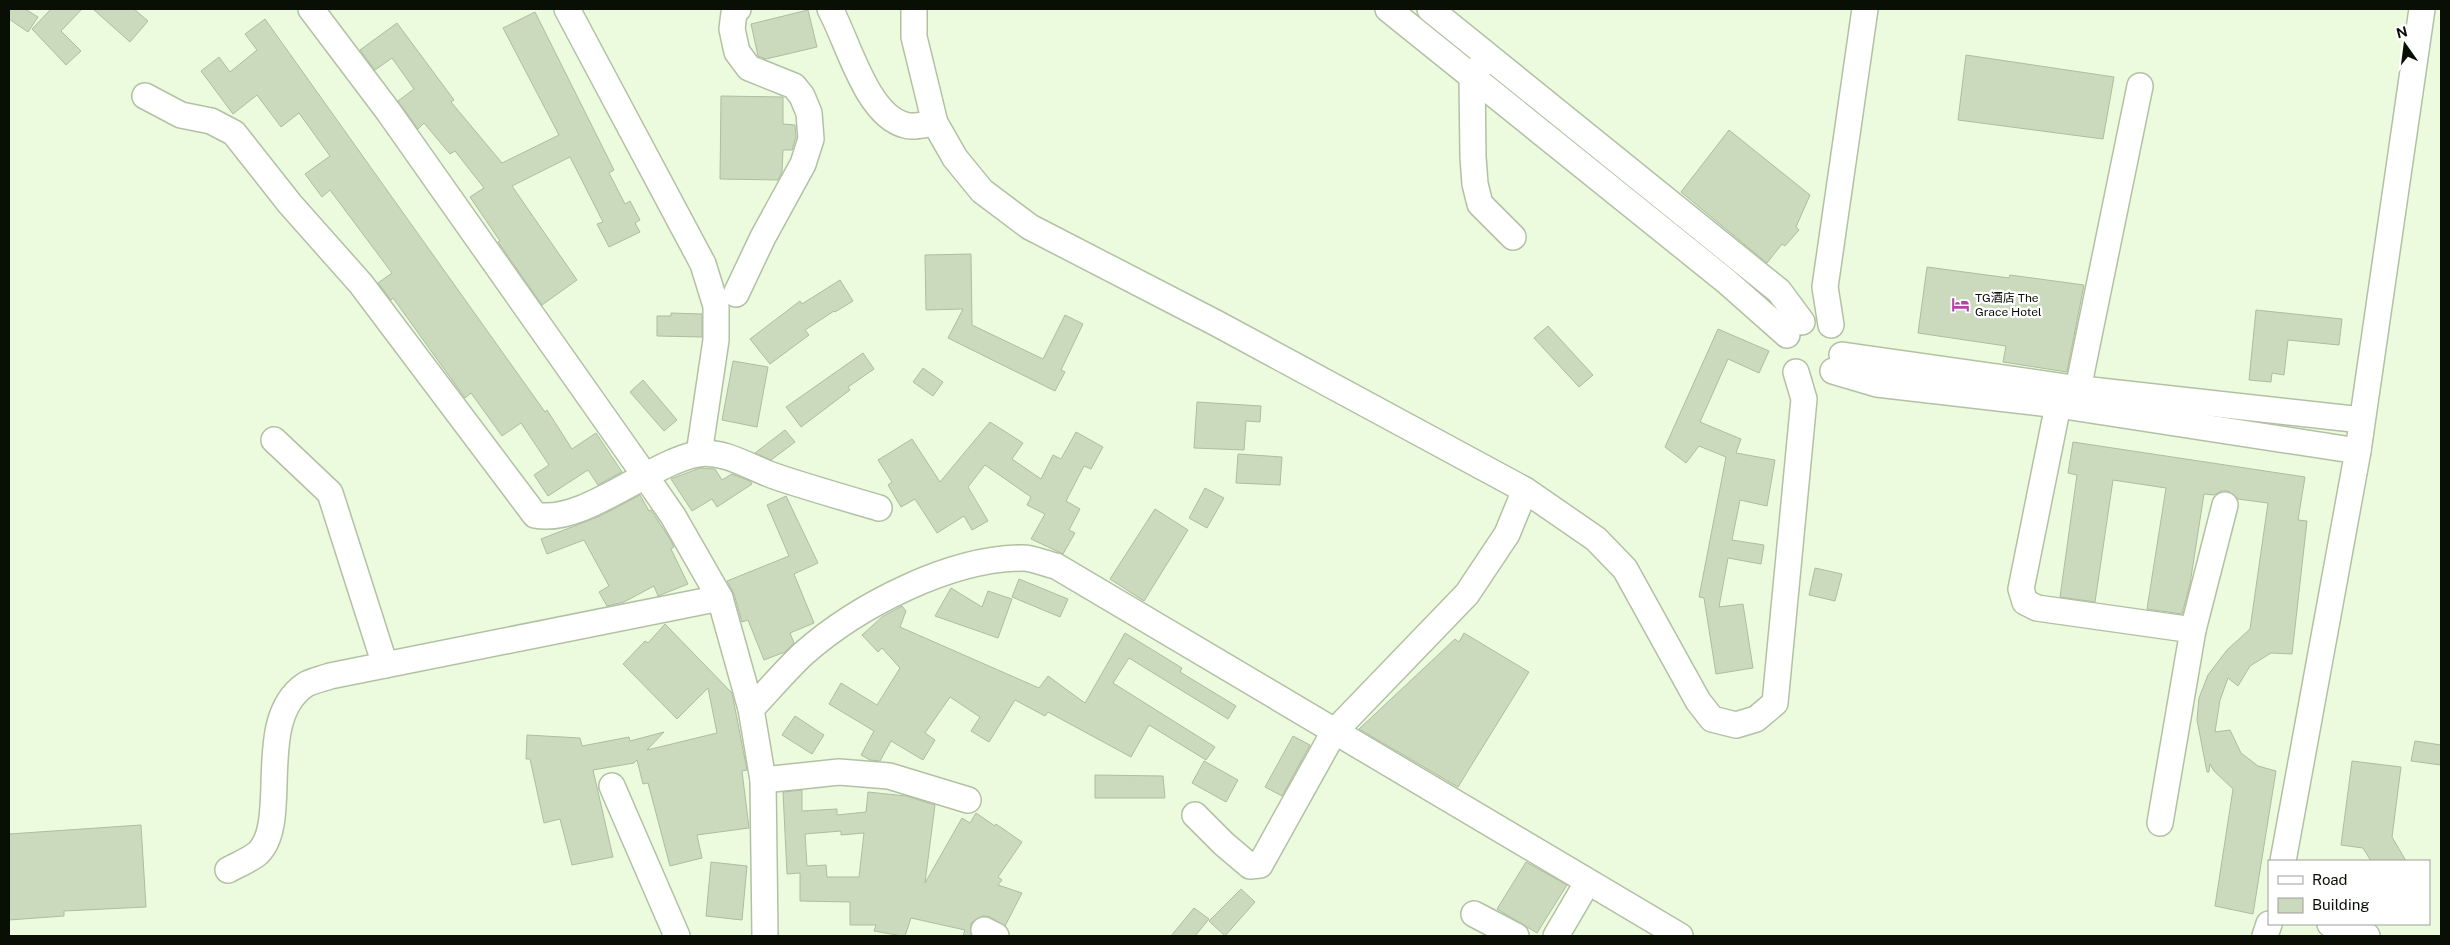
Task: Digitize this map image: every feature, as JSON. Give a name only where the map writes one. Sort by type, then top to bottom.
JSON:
[{"type":"street","points":[[310,9],[388,111],[646,477],[673,516],[720,598],[751,709],[763,780],[765,936]]},
{"type":"street","points":[[567,9],[703,264],[716,306],[716,340],[699,454]]},
{"type":"street","points":[[736,294],[762,237],[804,164],[811,139],[809,113],[802,96],[794,86],[749,68],[737,52],[732,29],[734,13],[738,9]]},
{"type":"street","points":[[830,9],[871,97],[892,120],[906,126],[935,124]]},
{"type":"street","points":[[914,9],[914,37],[935,124],[955,158],[982,191],[1030,227],[1216,323],[1525,490],[1596,539],[1625,569],[1698,701],[1712,719],[1736,725],[1756,719],[1775,703],[1804,399],[1841,339],[1831,325],[1825,287],[1865,9]]},
{"type":"street","points":[[1388,9],[1659,227],[1799,326]]},
{"type":"street","points":[[1430,9],[1779,291],[1799,326]]},
{"type":"street","points":[[2283,860],[2358,451],[2422,9]]},
{"type":"street","points":[[1488,56],[1472,76],[1473,157],[1478,197],[1480,204],[1513,237]]},
{"type":"street","points":[[2078,389],[2140,86]]},
{"type":"street","points":[[145,96],[180,115],[211,121],[234,133],[290,204],[361,284],[535,515],[548,518],[569,513],[646,477],[672,461],[699,454],[720,455],[776,477],[879,508]]},
{"type":"street","points":[[1659,227],[1676,207]]},
{"type":"street","points":[[1825,287],[1784,351],[1786,359],[1877,384],[2058,405],[2358,451]]},
{"type":"street","points":[[1799,326],[1816,320],[1831,325]]},
{"type":"street","points":[[1822,369],[2078,389],[2362,420]]},
{"type":"street","points":[[2058,405],[2021,590],[2025,602],[2037,608],[2193,630]]},
{"type":"street","points":[[274,440],[330,493],[385,665]]},
{"type":"street","points":[[1195,815],[1224,844],[1250,866],[1260,865],[1334,732],[1467,594],[1508,534],[1525,490]]},
{"type":"street","points":[[2160,823],[2193,630],[2225,505]]},
{"type":"street","points":[[751,709],[803,654],[851,617],[908,585],[977,564],[1024,558],[1056,566],[1587,883],[1680,936]]},
{"type":"street","points":[[228,870],[258,853],[270,833],[276,742],[287,703],[305,685],[330,676],[720,598]]},
{"type":"street","points":[[763,780],[839,772],[889,776],[968,800]]},
{"type":"street","points":[[612,786],[677,936]]},
{"type":"street","points":[[1556,936],[1587,883]]},
{"type":"street","points":[[1474,914],[1516,936]]},
{"type":"street","points":[[2333,925],[2367,936]]},
{"type":"building","points":[[9,9],[25,9],[38,17],[28,32],[9,19]]},
{"type":"building","points":[[51,9],[82,9],[61,31],[81,51],[66,65],[32,29]]},
{"type":"building","points":[[93,9],[134,9],[148,21],[130,42]]},
{"type":"building","points":[[808,10],[817,47],[766,59],[758,56],[751,24]]},
{"type":"building","points":[[535,12],[614,170],[609,173],[625,204],[630,201],[640,220],[635,223],[640,232],[609,247],[597,224],[603,222],[570,157],[512,186],[577,280],[542,305],[498,242],[500,241],[470,197],[484,188],[455,151],[450,154],[424,123],[418,129],[398,101],[414,89],[392,58],[375,70],[360,50],[397,23],[454,100],[451,102],[502,163],[559,135],[503,28]]},
{"type":"building","points":[[265,19],[545,412],[547,410],[572,449],[596,433],[622,472],[598,485],[588,470],[548,496],[534,475],[549,465],[521,423],[502,436],[471,393],[465,398],[393,298],[391,300],[378,283],[392,273],[330,190],[322,197],[305,174],[330,156],[299,113],[281,127],[257,95],[233,114],[201,71],[219,57],[230,72],[257,50],[245,34]]},
{"type":"building","points":[[1966,55],[2114,77],[2103,139],[1958,120]]},
{"type":"building","points":[[721,96],[783,97],[783,124],[795,125],[796,137],[792,150],[783,150],[782,172],[778,180],[720,179]]},
{"type":"building","points":[[1729,130],[1810,195],[1796,227],[1799,230],[1785,246],[1782,244],[1767,263],[1681,192]]},
{"type":"building","points":[[971,254],[972,325],[1043,359],[1065,315],[1083,324],[1061,370],[1065,372],[1055,391],[948,338],[963,309],[926,310],[925,255]]},
{"type":"building","points":[[1927,267],[2009,278],[2010,275],[2084,285],[2067,372],[2003,362],[2006,346],[1918,333]]},
{"type":"building","points":[[840,280],[853,301],[805,330],[809,335],[770,364],[750,339],[800,301],[802,304]]},
{"type":"building","points":[[2256,310],[2342,319],[2339,345],[2288,340],[2284,375],[2272,373],[2271,382],[2249,380]]},
{"type":"building","points":[[671,313],[702,314],[702,337],[657,336],[657,316],[671,316]]},
{"type":"building","points":[[1548,326],[1593,375],[1579,387],[1534,338]]},
{"type":"building","points":[[1718,329],[1769,351],[1759,373],[1728,359],[1700,422],[1741,439],[1736,453],[1775,460],[1767,506],[1740,500],[1732,540],[1764,545],[1761,564],[1728,558],[1719,607],[1743,604],[1753,668],[1716,674],[1704,598],[1699,597],[1726,457],[1699,446],[1686,463],[1665,447]]},
{"type":"building","points":[[863,353],[874,369],[848,387],[850,390],[801,427],[786,407]]},
{"type":"building","points":[[733,361],[768,367],[757,427],[722,420]]},
{"type":"building","points":[[923,368],[943,382],[933,396],[913,382]]},
{"type":"building","points":[[643,380],[677,420],[664,431],[630,392]]},
{"type":"building","points":[[1197,402],[1261,406],[1260,422],[1246,421],[1244,450],[1194,448]]},
{"type":"building","points":[[990,422],[1023,443],[1012,459],[1041,479],[1053,455],[1061,459],[1076,432],[1103,447],[1091,469],[1084,466],[1066,501],[1080,509],[1069,530],[1075,533],[1063,554],[1031,539],[1045,514],[1027,505],[1031,497],[985,465],[968,487],[988,521],[972,530],[964,516],[937,533],[915,499],[901,507],[888,485],[892,482],[878,460],[912,439],[940,482]]},
{"type":"building","points":[[785,430],[795,442],[771,460],[755,453]]},
{"type":"building","points":[[2073,442],[2305,477],[2298,520],[2307,521],[2292,654],[2271,653],[2250,666],[2238,686],[2228,678],[2220,700],[2215,732],[2230,730],[2241,753],[2258,766],[2276,771],[2253,914],[2215,906],[2233,789],[2214,771],[2210,764],[2209,772],[2207,772],[2197,720],[2199,698],[2208,675],[2227,650],[2250,629],[2268,503],[2238,499],[2228,491],[2221,491],[2214,495],[2204,494],[2190,584],[2182,614],[2147,609],[2166,488],[2113,480],[2095,602],[2060,597],[2077,475],[2068,473]]},
{"type":"building","points":[[1238,454],[1282,457],[1280,485],[1236,483]]},
{"type":"building","points":[[700,468],[715,469],[722,480],[732,474],[750,481],[752,484],[717,507],[712,499],[692,511],[671,479]]},
{"type":"building","points":[[1205,488],[1224,498],[1207,528],[1189,518]]},
{"type":"building","points":[[640,495],[649,511],[651,510],[670,539],[674,547],[671,549],[688,584],[658,596],[654,586],[624,602],[607,606],[599,592],[609,586],[584,540],[547,554],[541,539],[600,516]]},
{"type":"building","points":[[786,496],[818,563],[794,574],[814,623],[790,633],[794,643],[785,652],[764,660],[748,620],[742,622],[734,594],[727,581],[789,556],[767,505]]},
{"type":"building","points":[[1155,509],[1188,530],[1144,601],[1110,579]]},
{"type":"building","points":[[1815,568],[1842,574],[1835,601],[1809,595]]},
{"type":"building","points":[[1019,579],[1068,599],[1060,617],[1012,597]]},
{"type":"building","points":[[951,588],[982,607],[988,591],[1012,599],[998,638],[935,616]]},
{"type":"building","points":[[902,606],[906,611],[900,627],[1039,688],[1048,676],[1085,703],[1125,633],[1182,668],[1180,672],[1236,706],[1228,719],[1129,658],[1113,683],[1215,747],[1206,760],[1149,725],[1131,757],[1048,712],[1045,716],[1015,700],[989,742],[971,731],[980,717],[950,697],[925,733],[935,740],[923,760],[891,741],[880,761],[870,760],[861,755],[874,731],[829,704],[841,683],[877,705],[900,668],[882,648],[878,652],[862,635],[882,617]]},
{"type":"building","points":[[665,624],[732,693],[747,770],[742,771],[749,828],[697,835],[702,858],[670,866],[648,783],[643,784],[637,760],[634,763],[593,770],[613,857],[572,865],[560,819],[544,823],[530,759],[526,759],[527,735],[580,738],[582,746],[629,737],[630,741],[664,732],[647,750],[717,733],[708,688],[677,719],[623,664],[645,641],[648,643]]},
{"type":"building","points":[[1464,633],[1529,672],[1458,787],[1359,729],[1455,639],[1459,642]]},
{"type":"building","points":[[795,716],[824,735],[812,754],[782,735]]},
{"type":"building","points":[[1293,736],[1310,745],[1282,796],[1265,787]]},
{"type":"building","points":[[2415,741],[2441,745],[2441,765],[2411,761]]},
{"type":"building","points":[[1204,761],[1238,780],[1226,802],[1192,783]]},
{"type":"building","points":[[2352,761],[2401,767],[2392,837],[2405,860],[2370,860],[2363,848],[2341,845]]},
{"type":"building","points":[[1095,775],[1163,776],[1165,798],[1095,798]]},
{"type":"building","points":[[802,790],[802,811],[837,809],[837,815],[866,812],[868,792],[906,796],[935,805],[925,883],[962,818],[970,823],[976,813],[1022,842],[998,877],[1002,880],[998,885],[1022,893],[1005,926],[990,917],[983,916],[971,923],[971,936],[963,936],[965,930],[911,918],[905,936],[874,931],[876,925],[850,925],[850,902],[800,901],[800,873],[787,874],[783,792]],"holes":[[[841,831],[841,835],[864,833],[859,877],[827,877],[826,865],[807,866],[805,834]]]},
{"type":"building","points":[[141,825],[146,907],[64,911],[64,916],[9,920],[9,834]]},
{"type":"building","points":[[711,862],[747,866],[742,920],[706,916]]},
{"type":"building","points":[[1526,862],[1567,885],[1537,933],[1497,909]]},
{"type":"building","points":[[1241,889],[1255,902],[1225,936],[1209,921]]},
{"type":"building","points":[[1194,908],[1209,919],[1195,936],[1171,936]]},
{"type":"place","name":"TG酒店 The Grace Hotel","points":[[1961,305]]}]
